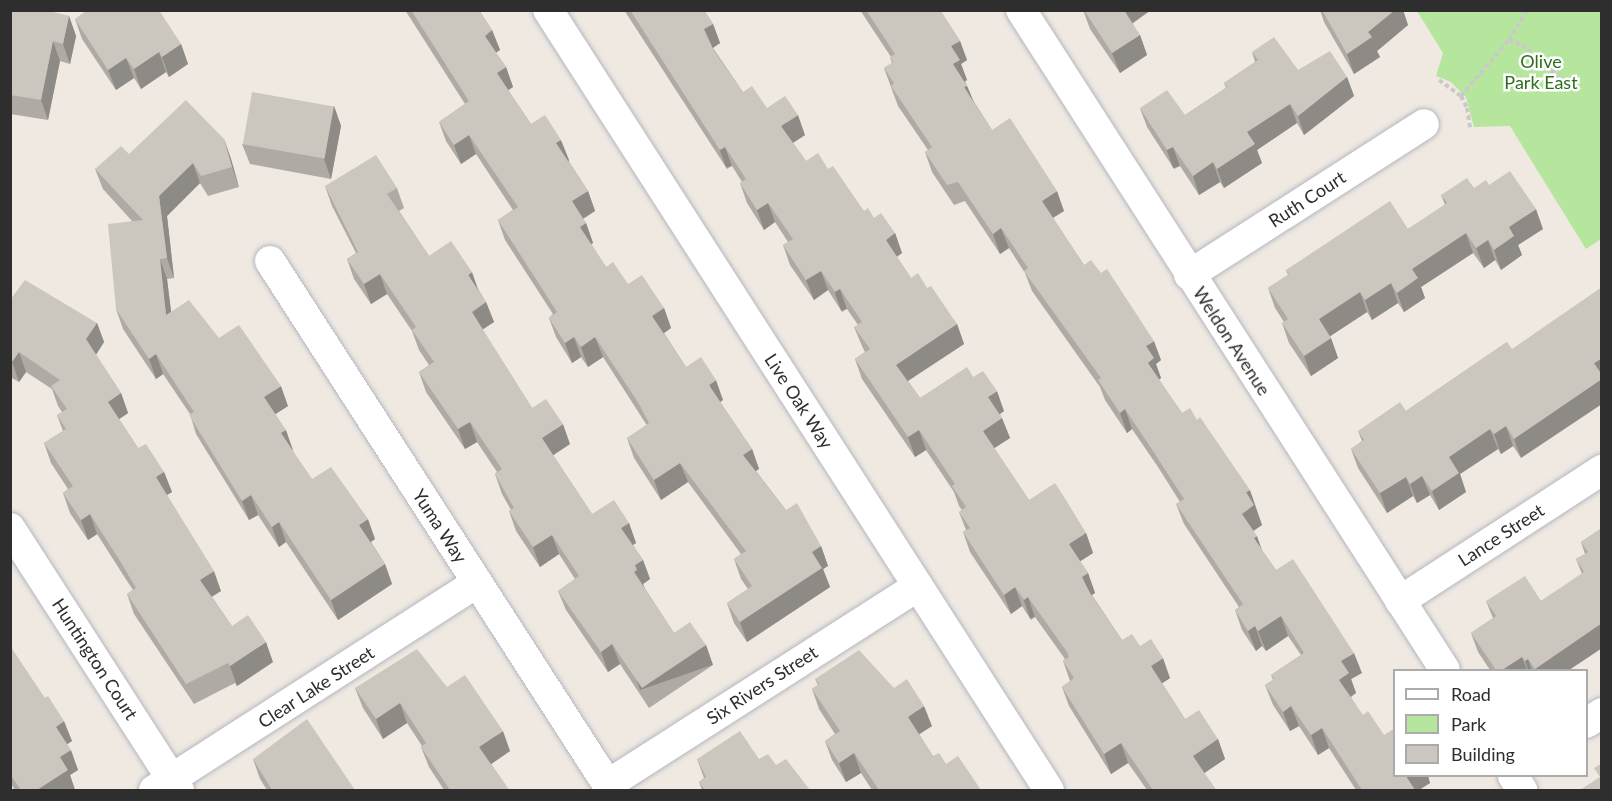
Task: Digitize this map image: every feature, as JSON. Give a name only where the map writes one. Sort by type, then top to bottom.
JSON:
[{"type":"street","name":"Live Oak Way","points":[[548,10],[1049,790]]},
{"type":"street","name":"Weldon Avenue","points":[[1021,10],[1444,669]]},
{"type":"street","name":"Ruth Court","points":[[1190,275],[1424,123]]},
{"type":"street","name":"Yuma Way","points":[[270,261],[609,788]]},
{"type":"street","name":"Lance Street","points":[[1400,601],[1602,470]]},
{"type":"street","name":"Huntington Court","points":[[10,528],[168,787]]},
{"type":"street","name":"Clear Lake Street","points":[[168,787],[477,583]]},
{"type":"street","name":"Six Rivers Street","points":[[609,788],[918,586]]},
{"type":"street","points":[[1588,722],[1602,713]]},
{"type":"street","points":[[1514,777],[1522,790]]},
{"type":"path","points":[[1461,96],[1509,40],[1527,10]]},
{"type":"path","points":[[1509,40],[1522,45],[1566,83]]},
{"type":"path","points":[[1439,80],[1461,96],[1467,108],[1470,128]]},
{"type":"green space","name":"Olive Park East","points":[[1417,11],[1601,11],[1601,239],[1586,249],[1510,126],[1474,127],[1466,97],[1451,82],[1436,76],[1443,53]]},
{"type":"building","points":[[10,10],[45,10],[69,16],[63,44],[53,41],[41,100],[10,95]]},
{"type":"building","points":[[87,10],[159,10],[181,44],[162,57],[159,52],[134,69],[126,58],[108,70],[75,19]]},
{"type":"building","points":[[411,10],[479,10],[492,30],[485,36],[506,67],[497,73],[531,124],[545,115],[561,140],[556,143],[588,191],[572,201],[586,223],[580,227],[606,267],[613,262],[628,284],[642,275],[664,308],[652,316],[686,367],[701,357],[716,380],[709,385],[752,449],[743,455],[786,510],[797,503],[821,546],[812,552],[822,568],[740,622],[727,603],[752,586],[734,559],[746,551],[680,463],[654,480],[627,438],[649,423],[639,404],[595,337],[581,347],[574,337],[565,343],[549,318],[557,312],[498,220],[518,207],[469,135],[454,145],[439,122],[469,101]]},
{"type":"building","points":[[630,10],[704,10],[713,24],[704,29],[714,51],[743,92],[752,86],[767,108],[785,96],[798,115],[781,126],[806,161],[818,153],[828,169],[833,166],[864,211],[868,208],[874,218],[881,213],[895,233],[886,240],[911,278],[918,273],[927,288],[931,286],[957,324],[896,365],[920,398],[967,367],[973,377],[983,371],[997,391],[988,397],[1002,418],[983,431],[1029,500],[1055,483],[1086,533],[1069,544],[1088,573],[1082,577],[1090,593],[1122,640],[1132,634],[1140,646],[1151,639],[1163,658],[1151,666],[1185,719],[1199,710],[1218,739],[1193,756],[1216,790],[1153,790],[1121,743],[1104,754],[1062,687],[1074,678],[1063,661],[1069,657],[1067,652],[1028,597],[1024,600],[1015,587],[1004,595],[963,532],[970,528],[959,512],[966,507],[952,486],[955,484],[919,430],[908,437],[855,359],[870,349],[854,327],[862,322],[840,289],[835,292],[821,271],[806,280],[783,245],[793,239],[768,203],[757,210],[740,183],[746,179],[725,147],[720,150]]},
{"type":"building","points":[[866,10],[940,10],[960,41],[951,46],[960,60],[953,64],[967,86],[964,87],[992,130],[1010,118],[1057,191],[1042,201],[1084,265],[1091,260],[1101,273],[1107,269],[1154,341],[1146,346],[1154,358],[1148,363],[1182,413],[1190,408],[1197,420],[1200,417],[1250,490],[1246,492],[1254,505],[1242,514],[1257,536],[1254,538],[1276,570],[1293,559],[1354,653],[1341,661],[1349,673],[1339,680],[1363,715],[1368,711],[1384,735],[1393,729],[1393,777],[1407,777],[1415,790],[1362,790],[1322,728],[1311,735],[1291,706],[1283,712],[1265,685],[1274,679],[1271,675],[1304,653],[1281,616],[1258,631],[1255,626],[1248,631],[1235,610],[1243,604],[1176,504],[1184,499],[1125,409],[1120,413],[1098,380],[1101,378],[1024,271],[1028,268],[1001,228],[993,234],[958,182],[947,185],[925,152],[932,147],[891,86],[894,83],[884,68],[893,62],[890,57],[895,54]]},
{"type":"building","points":[[1084,10],[1124,10],[1140,35],[1112,53]]},
{"type":"building","points":[[1322,10],[1395,10],[1368,32],[1372,37],[1347,54]]},
{"type":"building","points":[[1274,37],[1298,70],[1330,51],[1347,77],[1298,116],[1290,104],[1247,132],[1255,144],[1217,169],[1213,162],[1193,176],[1173,147],[1167,150],[1140,108],[1167,90],[1185,115],[1227,87],[1224,83],[1258,60],[1252,52]]},
{"type":"building","points":[[252,92],[334,106],[325,159],[243,144]]},
{"type":"building","points":[[186,100],[224,139],[232,167],[201,176],[193,163],[159,196],[167,258],[160,259],[166,315],[189,300],[219,338],[239,325],[281,386],[264,397],[286,430],[281,433],[312,479],[331,467],[368,519],[359,525],[385,564],[331,600],[279,522],[272,527],[251,495],[242,501],[189,415],[194,412],[156,354],[149,359],[116,309],[108,224],[143,220],[95,169],[121,146],[129,154]]},
{"type":"building","points":[[376,155],[397,188],[387,194],[429,256],[451,241],[472,272],[468,275],[486,302],[472,312],[532,408],[546,399],[563,424],[542,438],[592,514],[614,500],[629,523],[621,528],[643,560],[635,565],[637,570],[634,572],[674,633],[690,622],[706,645],[642,688],[612,644],[601,652],[558,591],[579,576],[552,535],[533,547],[509,511],[514,508],[495,474],[502,469],[470,422],[458,429],[419,372],[434,362],[412,330],[416,327],[380,274],[364,284],[347,259],[358,252],[325,186]]},
{"type":"building","points":[[1510,171],[1536,209],[1509,227],[1514,236],[1494,250],[1488,240],[1476,248],[1466,233],[1412,269],[1418,278],[1397,293],[1391,283],[1365,300],[1360,292],[1319,319],[1331,338],[1304,356],[1282,323],[1288,319],[1268,288],[1289,274],[1286,270],[1390,201],[1408,229],[1447,203],[1441,195],[1467,178],[1474,188],[1486,180],[1489,185]]},
{"type":"building","points":[[25,280],[97,323],[86,339],[121,393],[108,402],[138,448],[146,444],[164,472],[156,477],[214,571],[200,580],[232,626],[248,615],[266,642],[230,666],[228,663],[186,684],[127,594],[136,588],[90,514],[81,520],[63,493],[73,486],[44,443],[66,429],[57,415],[67,409],[51,386],[60,380],[19,352],[12,362],[10,361],[10,300]]},
{"type":"building","points":[[1602,287],[1602,358],[1594,363],[1602,379],[1514,439],[1506,426],[1494,434],[1490,429],[1449,457],[1459,473],[1432,491],[1422,476],[1410,484],[1406,477],[1380,493],[1351,449],[1364,440],[1358,431],[1400,402],[1406,411],[1507,342],[1512,349]]},
{"type":"building","points":[[1602,528],[1602,623],[1535,669],[1528,659],[1525,661],[1522,657],[1504,669],[1495,669],[1471,633],[1496,616],[1486,601],[1525,576],[1541,601],[1584,572],[1576,559],[1588,552],[1581,542]]},
{"type":"building","points":[[10,646],[45,698],[48,696],[64,721],[56,727],[71,750],[60,757],[68,770],[37,790],[21,790],[10,774]]},
{"type":"building","points":[[417,649],[447,687],[465,675],[503,731],[479,747],[509,790],[450,790],[421,747],[426,743],[400,703],[376,719],[355,688]]},
{"type":"building","points":[[859,650],[894,688],[907,679],[924,706],[908,717],[933,756],[939,753],[946,764],[958,756],[981,790],[879,790],[854,753],[839,763],[825,741],[840,731],[812,689],[819,684],[815,679]]},
{"type":"building","points":[[307,719],[355,790],[272,790],[253,759]]},
{"type":"building","points":[[740,731],[759,759],[768,754],[776,765],[786,759],[810,790],[705,790],[699,782],[706,777],[697,759]]},
{"type":"building","points":[[1602,763],[1602,790],[1580,790],[1600,777],[1594,768]]}]
